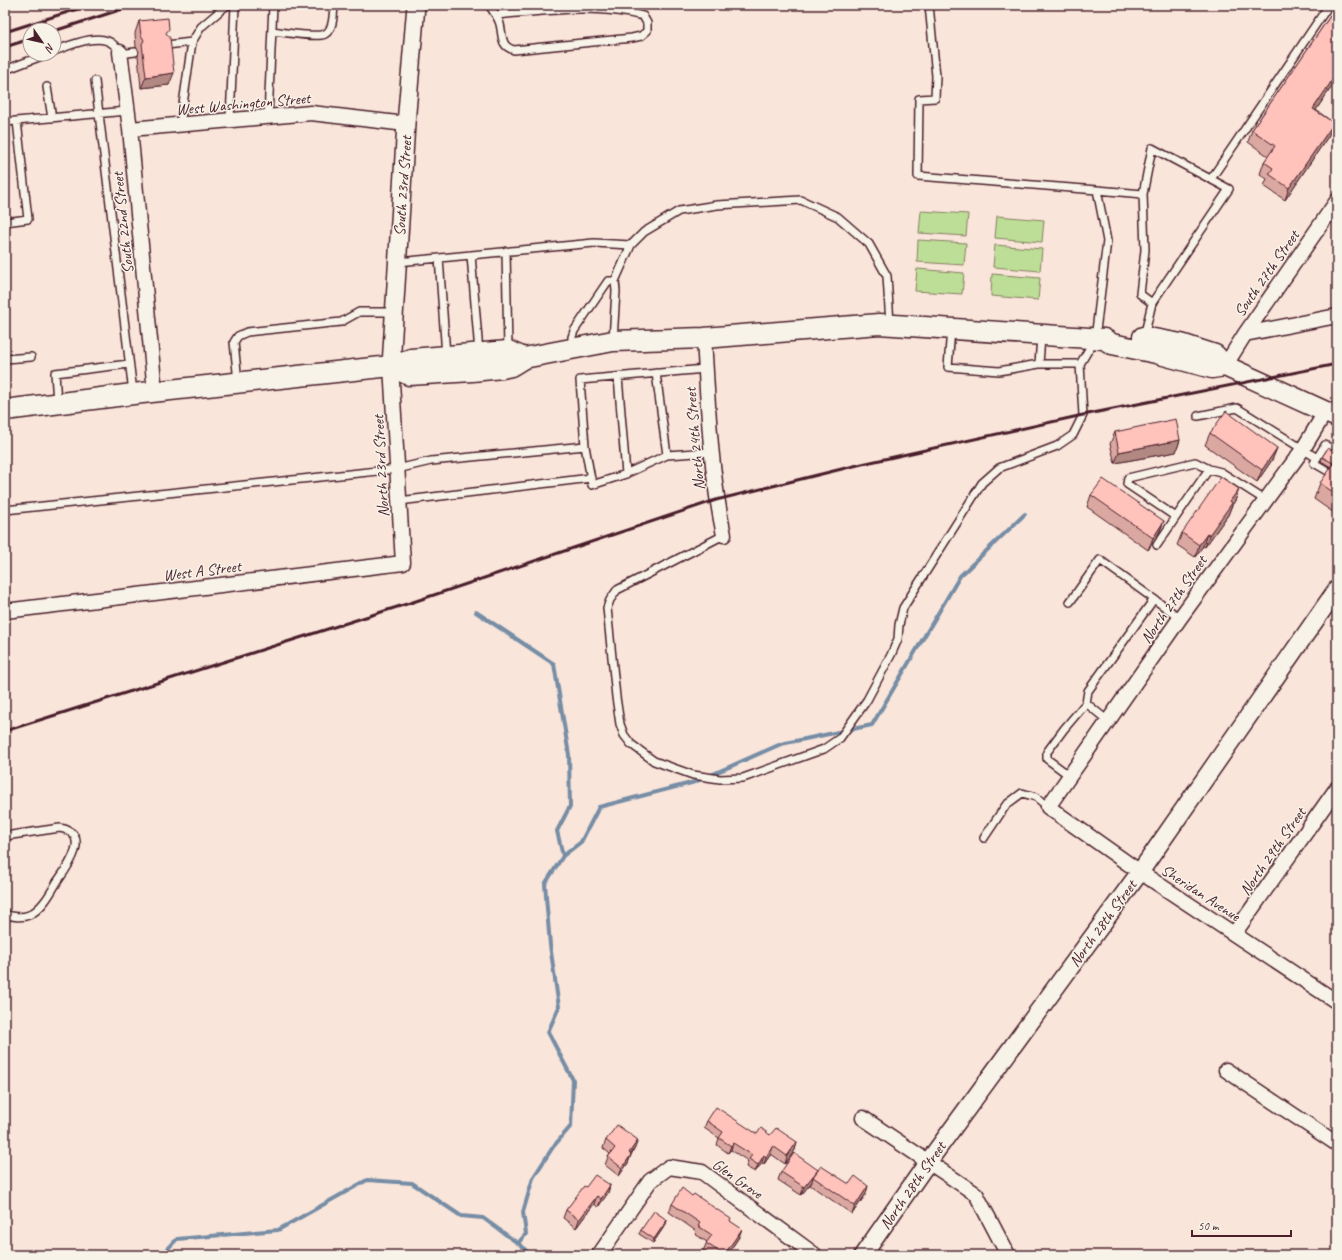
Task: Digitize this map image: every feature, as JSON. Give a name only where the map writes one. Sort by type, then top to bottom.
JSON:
[{"type":"main road","points":[[5,410],[134,394],[391,366],[411,359],[479,353],[516,354],[572,349],[613,341],[704,338],[879,324],[1100,339],[1112,344],[1156,353],[1212,368],[1225,366]]},
{"type":"main road","points":[[1100,339],[1111,333],[1181,344],[1215,355],[1225,366],[1332,414]]},
{"type":"main road","points":[[391,366],[409,376],[440,374],[511,366],[516,354]]},
{"type":"street","name":"South 23rd Street","points":[[391,366],[406,124],[416,5]]},
{"type":"street","name":"South 22nd Street","points":[[120,53],[130,129],[155,392]]},
{"type":"street","name":"West Washington Street","points":[[130,129],[311,113],[406,124]]},
{"type":"street","name":"South 27th Street","points":[[1225,366],[1245,334],[1337,201]]},
{"type":"street","points":[[1245,334],[1337,316]]},
{"type":"street","name":"North 24th Street","points":[[704,338],[711,452],[716,500],[724,536]]},
{"type":"street","name":"North 23rd Street","points":[[391,366],[403,563]]},
{"type":"street","name":"North 27th Street","points":[[1048,807],[1180,618],[1265,500],[1303,449],[1332,414]]},
{"type":"street","name":"West A Street","points":[[5,611],[403,563]]},
{"type":"street","name":"North 28th Street","points":[[863,1255],[928,1162],[1140,872],[1337,589]]},
{"type":"street","name":"North 29th Street","points":[[1234,934],[1337,788]]},
{"type":"street","name":"Sheridan Avenue","points":[[1048,807],[1140,872],[1234,934],[1335,997]]},
{"type":"street","points":[[1226,1070],[1337,1144]]},
{"type":"street","points":[[863,1118],[976,1194],[1008,1255]]},
{"type":"street","name":"Glen Grove","points":[[599,1255],[650,1181],[669,1167],[702,1172],[815,1255]]},
{"type":"lane","points":[[180,125],[192,42],[201,27],[228,5]]},
{"type":"lane","points":[[230,120],[235,5]]},
{"type":"lane","points":[[268,117],[273,5]]},
{"type":"lane","points":[[272,31],[315,35],[324,34],[330,28],[333,18],[334,5]]},
{"type":"lane","points":[[489,5],[500,24],[503,41],[508,48],[514,50],[632,38],[642,36],[647,31],[647,23],[643,16],[631,12],[580,7],[496,15]]},
{"type":"lane","points":[[929,5],[936,85],[935,98],[919,99],[918,176],[1143,194]]},
{"type":"lane","points":[[1211,179],[1329,5]]},
{"type":"lane","points":[[62,49],[85,40],[103,40],[113,44],[120,53],[135,52]]},
{"type":"lane","points":[[167,45],[192,42]]},
{"type":"lane","points":[[5,70],[26,62]]},
{"type":"lane","points":[[95,81],[129,364],[134,394]]},
{"type":"lane","points":[[47,87],[52,118]]},
{"type":"lane","points":[[5,122],[127,111]]},
{"type":"lane","points":[[5,222],[28,219],[18,121]]},
{"type":"lane","points":[[1144,337],[1152,303],[1229,189],[1152,148],[1143,194],[1145,250],[1140,294],[1152,303]]},
{"type":"lane","points":[[724,536],[617,590],[610,600],[607,608],[616,697],[620,724],[624,735],[631,744],[654,761],[693,775],[720,779],[743,778],[824,749],[840,738],[867,700],[883,672],[898,639],[899,625],[903,608],[982,483],[1000,468],[1057,446],[1073,434],[1082,415],[1080,364],[1100,339],[1107,241],[1097,190]]},
{"type":"lane","points":[[613,341],[616,291],[615,281],[631,245],[644,232],[679,212],[717,205],[801,200],[838,217],[869,244],[887,276],[890,324]]},
{"type":"lane","points":[[397,262],[594,243],[631,245]]},
{"type":"lane","points":[[506,251],[516,354]]},
{"type":"lane","points":[[471,255],[479,353]]},
{"type":"lane","points":[[439,258],[446,357]]},
{"type":"lane","points":[[572,349],[572,337],[574,331],[608,281],[615,281]]},
{"type":"lane","points":[[238,383],[234,342],[238,336],[247,332],[341,322],[359,312],[394,312]]},
{"type":"lane","points":[[951,329],[948,367],[999,372],[1039,364],[1080,364]]},
{"type":"lane","points":[[1039,364],[1042,335]]},
{"type":"lane","points":[[5,359],[31,357]]},
{"type":"lane","points":[[57,403],[55,373],[129,364]]},
{"type":"lane","points":[[706,369],[580,380],[585,446],[592,485],[626,474],[667,455],[711,452]]},
{"type":"lane","points":[[656,373],[667,455]]},
{"type":"lane","points":[[618,377],[626,474]]},
{"type":"lane","points":[[1198,416],[1237,408],[1317,458]]},
{"type":"lane","points":[[1336,450],[1325,445],[1314,462],[1333,474],[1337,468]]},
{"type":"lane","points":[[5,510],[397,469],[431,461],[585,446]]},
{"type":"lane","points":[[1176,517],[1127,484],[1128,478],[1195,462],[1209,470],[1221,472],[1265,500]]},
{"type":"lane","points":[[1158,545],[1209,470]]},
{"type":"lane","points":[[399,501],[591,478]]},
{"type":"lane","points":[[1070,602],[1100,560],[1180,618]]},
{"type":"lane","points":[[1070,776],[1047,759],[1048,752],[1064,729],[1086,703],[1088,691],[1154,599]]},
{"type":"lane","points":[[1086,703],[1108,721]]},
{"type":"lane","points":[[984,838],[1006,805],[1022,793],[1036,797],[1048,807]]},
{"type":"lane","points":[[5,836],[60,828],[66,829],[71,833],[75,838],[77,845],[76,852],[71,862],[46,900],[37,910],[24,916],[15,917],[5,914]]},
{"type":"green space","points":[[921,211],[968,214],[966,236],[919,233]]},
{"type":"green space","points":[[997,216],[1044,220],[1042,242],[995,238]]},
{"type":"green space","points":[[918,240],[966,243],[964,265],[917,262]]},
{"type":"green space","points":[[995,245],[1042,249],[1040,271],[993,267]]},
{"type":"green space","points":[[917,269],[964,273],[962,294],[915,291]]},
{"type":"green space","points":[[992,274],[1040,278],[1038,300],[991,296]]},
{"type":"building","points":[[1337,6],[1337,73],[1313,109],[1334,123],[1289,188],[1269,174],[1273,168],[1264,162],[1275,146],[1252,130]]},
{"type":"building","points":[[168,18],[169,29],[166,33],[170,38],[174,73],[146,77],[142,44],[144,40],[141,35],[139,21]]},
{"type":"building","points":[[1226,411],[1277,448],[1262,470],[1210,433]]},
{"type":"building","points":[[1176,419],[1180,440],[1119,452],[1115,432]]},
{"type":"building","points":[[1328,448],[1337,451],[1337,457],[1333,463],[1322,457]]},
{"type":"building","points":[[1335,462],[1337,463],[1337,495],[1320,483]]},
{"type":"building","points":[[1221,477],[1239,489],[1230,501],[1232,503],[1209,535],[1207,534],[1199,545],[1182,533]]},
{"type":"building","points":[[1103,479],[1164,521],[1153,538],[1091,495]]},
{"type":"building","points":[[716,1107],[757,1134],[761,1128],[770,1135],[776,1128],[797,1142],[787,1156],[773,1146],[766,1157],[764,1155],[758,1165],[749,1159],[752,1155],[733,1143],[731,1146],[719,1138],[723,1132],[707,1121]]},
{"type":"building","points":[[617,1125],[638,1140],[629,1153],[631,1155],[622,1168],[608,1157],[615,1148],[606,1140]]},
{"type":"building","points":[[794,1153],[818,1170],[804,1187],[781,1172]]},
{"type":"building","points":[[821,1166],[849,1184],[855,1176],[868,1186],[855,1206],[813,1177]]},
{"type":"building","points":[[595,1175],[610,1185],[601,1199],[597,1196],[579,1220],[566,1210],[584,1186],[586,1187]]},
{"type":"building","points":[[682,1188],[692,1196],[694,1194],[731,1219],[730,1221],[742,1229],[724,1255],[706,1243],[712,1235],[698,1226],[700,1223],[672,1204]]},
{"type":"building","points":[[654,1211],[667,1220],[654,1239],[641,1230]]},
{"type":"waterway","points":[[563,856],[581,842],[599,807],[695,782],[781,744],[872,725],[960,576],[1025,514]]},
{"type":"waterway","points":[[476,612],[554,664],[569,755],[570,806],[557,831],[563,856],[545,884],[550,945],[559,1007],[548,1032],[573,1080],[571,1126],[553,1147],[533,1178],[523,1212],[526,1234],[518,1243]]},
{"type":"waterway","points":[[162,1255],[177,1239],[278,1230],[367,1180],[412,1183],[461,1216],[483,1218],[523,1247],[529,1255]]},
{"type":"railway","points":[[5,32],[90,5]]},
{"type":"railway","points":[[62,28],[135,5]]},
{"type":"railway","points":[[5,47],[22,42]]},
{"type":"railway","points":[[5,731],[413,602],[716,500],[862,464],[1083,415],[1337,364]]}]
